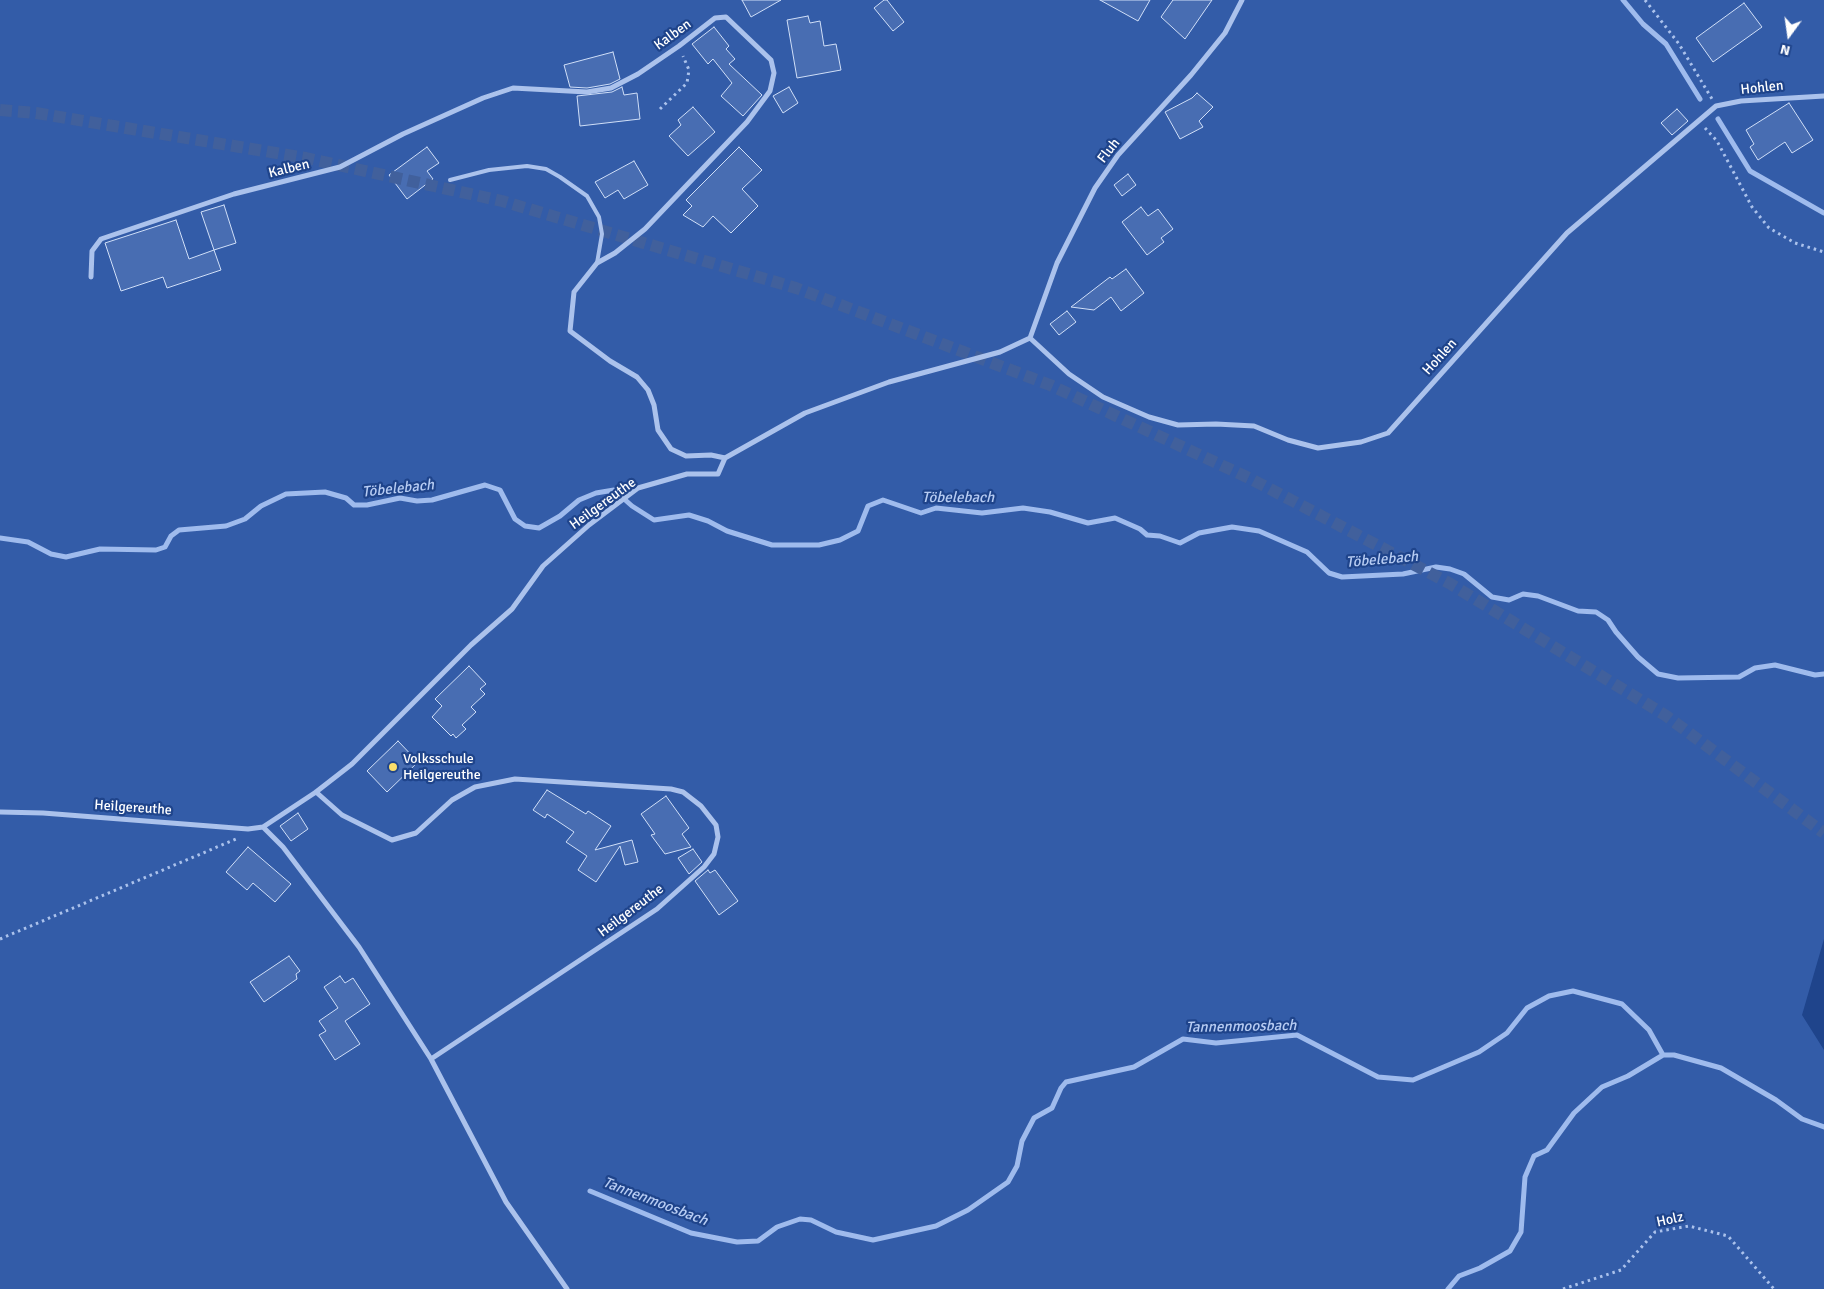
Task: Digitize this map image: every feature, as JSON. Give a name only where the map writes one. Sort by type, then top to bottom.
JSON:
[{"type":"street","name":"Fluh","points":[[1030,338],[1057,263],[1095,188],[1118,155],[1191,75],[1225,33],[1242,0]]},
{"type":"street","name":"Kalben","points":[[91,276],[92,252],[101,239],[234,194],[340,167],[403,134],[483,98],[513,88],[587,92],[610,88],[638,74],[715,18],[726,17],[771,60],[774,73],[770,91],[747,122],[645,229],[615,253],[596,263],[574,292],[570,331],[610,361],[637,377],[648,390],[654,405],[658,430],[671,449],[686,456],[711,455],[725,458]]},
{"type":"street","name":"Hohlen","points":[[1030,338],[1069,374],[1103,397],[1149,417],[1178,425],[1254,426],[1288,440],[1318,448],[1361,442],[1388,433],[1566,233],[1716,106],[1741,101],[1824,96]]},
{"type":"street","name":"Heilgereuthe","points":[[0,812],[43,813],[248,829],[263,827],[316,792],[352,764],[471,645],[512,609],[543,566],[638,488],[687,474],[718,474],[725,458],[805,413],[889,382],[1000,352],[1030,338]]},
{"type":"street","name":"Heilgereuthe","points":[[316,792],[342,815],[392,840],[416,833],[452,800],[474,787],[515,779],[670,788],[689,796],[701,806],[716,825],[718,836],[714,854],[704,867],[657,909],[431,1059]]},
{"type":"street","points":[[263,827],[282,847],[359,947],[431,1059],[506,1202],[566,1289]]},
{"type":"lane","points":[[450,180],[489,170],[527,166],[546,169],[587,196],[599,216],[602,234],[596,263]]},
{"type":"path","points":[[1645,0],[1679,44],[1716,106]]},
{"type":"path","points":[[660,109],[687,83],[689,70],[679,46]]},
{"type":"path","points":[[1699,121],[1717,141],[1752,207],[1769,228],[1795,243],[1824,252]]},
{"type":"path","points":[[0,939],[236,839],[248,829]]},
{"type":"path","name":"Holz","points":[[1563,1289],[1621,1270],[1655,1232],[1688,1226],[1728,1236],[1774,1289]]},
{"type":"shaded area","points":[[0,0],[1824,0],[1824,939],[1802,1015],[1824,1050],[1824,1289],[0,1289]]},
{"type":"building","points":[[742,0],[781,0],[751,17]]},
{"type":"building","points":[[884,0],[887,0],[904,22],[893,31],[874,8]]},
{"type":"building","points":[[1100,0],[1150,0],[1138,21]]},
{"type":"building","points":[[1173,0],[1212,0],[1185,39],[1161,17]]},
{"type":"building","points":[[1744,3],[1762,27],[1713,62],[1696,38]]},
{"type":"building","points":[[808,16],[810,23],[820,21],[824,46],[836,44],[841,70],[797,78],[787,20]]},
{"type":"building","points":[[714,27],[729,46],[726,49],[735,59],[729,64],[762,95],[743,116],[721,96],[732,83],[713,59],[708,64],[692,44]]},
{"type":"building","points":[[613,52],[620,79],[610,84],[587,88],[570,87],[564,65]]},
{"type":"building","points":[[622,87],[624,95],[637,93],[640,119],[580,126],[577,96],[612,92]]},
{"type":"building","points":[[789,87],[798,103],[783,113],[773,96]]},
{"type":"building","points":[[1197,93],[1213,107],[1199,121],[1203,127],[1180,139],[1165,112],[1192,98]]},
{"type":"building","points":[[1789,103],[1813,140],[1792,153],[1785,142],[1758,160],[1750,147],[1754,144],[1746,130]]},
{"type":"building","points":[[693,107],[715,132],[688,156],[669,136],[681,125],[678,120]]},
{"type":"building","points":[[1677,109],[1688,121],[1672,135],[1661,123]]},
{"type":"building","points":[[427,147],[439,163],[427,171],[433,179],[407,199],[389,175]]},
{"type":"building","points":[[739,147],[762,170],[742,189],[758,206],[731,233],[713,216],[703,227],[683,215],[692,206],[686,200]]},
{"type":"building","points":[[634,161],[648,185],[624,199],[618,190],[605,198],[595,182]]},
{"type":"building","points":[[1128,174],[1136,185],[1122,196],[1114,185]]},
{"type":"building","points":[[224,205],[236,243],[214,250],[201,212]]},
{"type":"building","points":[[1141,207],[1148,216],[1158,209],[1173,229],[1161,238],[1164,242],[1147,255],[1122,222]]},
{"type":"building","points":[[176,220],[189,259],[214,250],[221,270],[167,288],[163,277],[121,291],[105,243]]},
{"type":"building","points":[[1126,269],[1144,293],[1121,311],[1111,297],[1094,310],[1071,307],[1110,277],[1112,279]]},
{"type":"building","points":[[1067,311],[1076,322],[1059,335],[1050,324]]},
{"type":"building","points":[[469,666],[486,684],[480,689],[485,694],[471,707],[476,712],[462,725],[466,729],[456,738],[453,734],[451,736],[432,717],[442,706],[435,699]]},
{"type":"building","name":"Volksschule Heilgereuthe","points":[[398,741],[418,762],[387,792],[367,771]]},
{"type":"building","points":[[547,790],[586,814],[588,811],[611,826],[595,850],[632,840],[638,862],[625,865],[620,846],[596,882],[578,870],[587,856],[566,842],[574,832],[547,814],[545,818],[533,810]]},
{"type":"building","points":[[666,796],[689,828],[682,834],[691,847],[665,854],[651,835],[655,834],[641,814]]},
{"type":"building","points":[[298,813],[308,829],[291,841],[280,826]]},
{"type":"building","points":[[248,847],[291,884],[275,902],[253,883],[247,890],[226,872]]},
{"type":"building","points":[[693,849],[702,862],[689,874],[678,858]]},
{"type":"building","points":[[708,870],[710,873],[715,870],[738,901],[719,915],[695,881]]},
{"type":"building","points":[[289,956],[300,971],[296,974],[297,979],[264,1002],[250,982]]},
{"type":"building","points":[[340,976],[345,983],[353,978],[370,1004],[345,1021],[360,1044],[335,1060],[319,1035],[326,1031],[319,1021],[338,1008],[324,987]]},
{"type":"waterway","points":[[1623,0],[1643,24],[1666,44],[1700,99]]},
{"type":"waterway","points":[[1718,119],[1750,171],[1824,213]]},
{"type":"waterway","name":"Töbelebach","points":[[0,538],[28,542],[51,554],[66,557],[100,549],[156,550],[165,547],[171,536],[179,530],[226,526],[245,519],[261,506],[286,494],[325,492],[346,498],[354,505],[367,505],[400,498],[417,501],[432,500],[485,485],[500,490],[515,519],[525,526],[539,528],[560,516],[579,500],[596,493],[614,490],[632,506],[654,520],[689,515],[708,521],[727,531],[772,545],[819,545],[840,540],[858,531],[868,506],[883,500],[921,513],[936,508],[982,513],[1023,508],[1050,512],[1088,523],[1115,518],[1140,529],[1147,535],[1160,536],[1180,543],[1199,533],[1232,527],[1259,531],[1307,552],[1329,573],[1342,577],[1403,574],[1436,567],[1450,569],[1464,574],[1492,597],[1509,600],[1523,594],[1538,596],[1578,611],[1596,612],[1608,620],[1638,657],[1658,674],[1678,678],[1739,677],[1755,668],[1775,665],[1815,675],[1824,674]]},
{"type":"waterway","name":"Tannenmoosbach","points":[[590,1191],[691,1233],[737,1242],[758,1241],[777,1227],[800,1219],[811,1220],[836,1232],[873,1240],[936,1226],[968,1210],[1008,1182],[1017,1166],[1022,1141],[1034,1118],[1052,1108],[1061,1088],[1066,1082],[1134,1067],[1183,1039],[1216,1043],[1297,1035],[1378,1077],[1413,1080],[1479,1052],[1507,1033],[1527,1008],[1549,996],[1573,991],[1622,1004],[1649,1030],[1663,1055],[1674,1055],[1721,1068],[1776,1100],[1802,1119],[1824,1127]]},
{"type":"waterway","points":[[1448,1289],[1459,1276],[1480,1268],[1510,1251],[1521,1232],[1525,1177],[1534,1156],[1547,1150],[1574,1113],[1602,1087],[1628,1076],[1663,1055]]},
{"type":"tunnel","points":[[0,110],[36,113],[306,158],[502,201],[796,288],[1050,385],[1251,479],[1449,583],[1665,715],[1824,833]]},
{"type":"place","name":"Volksschule Heilgereuthe","points":[[393,767]]}]
